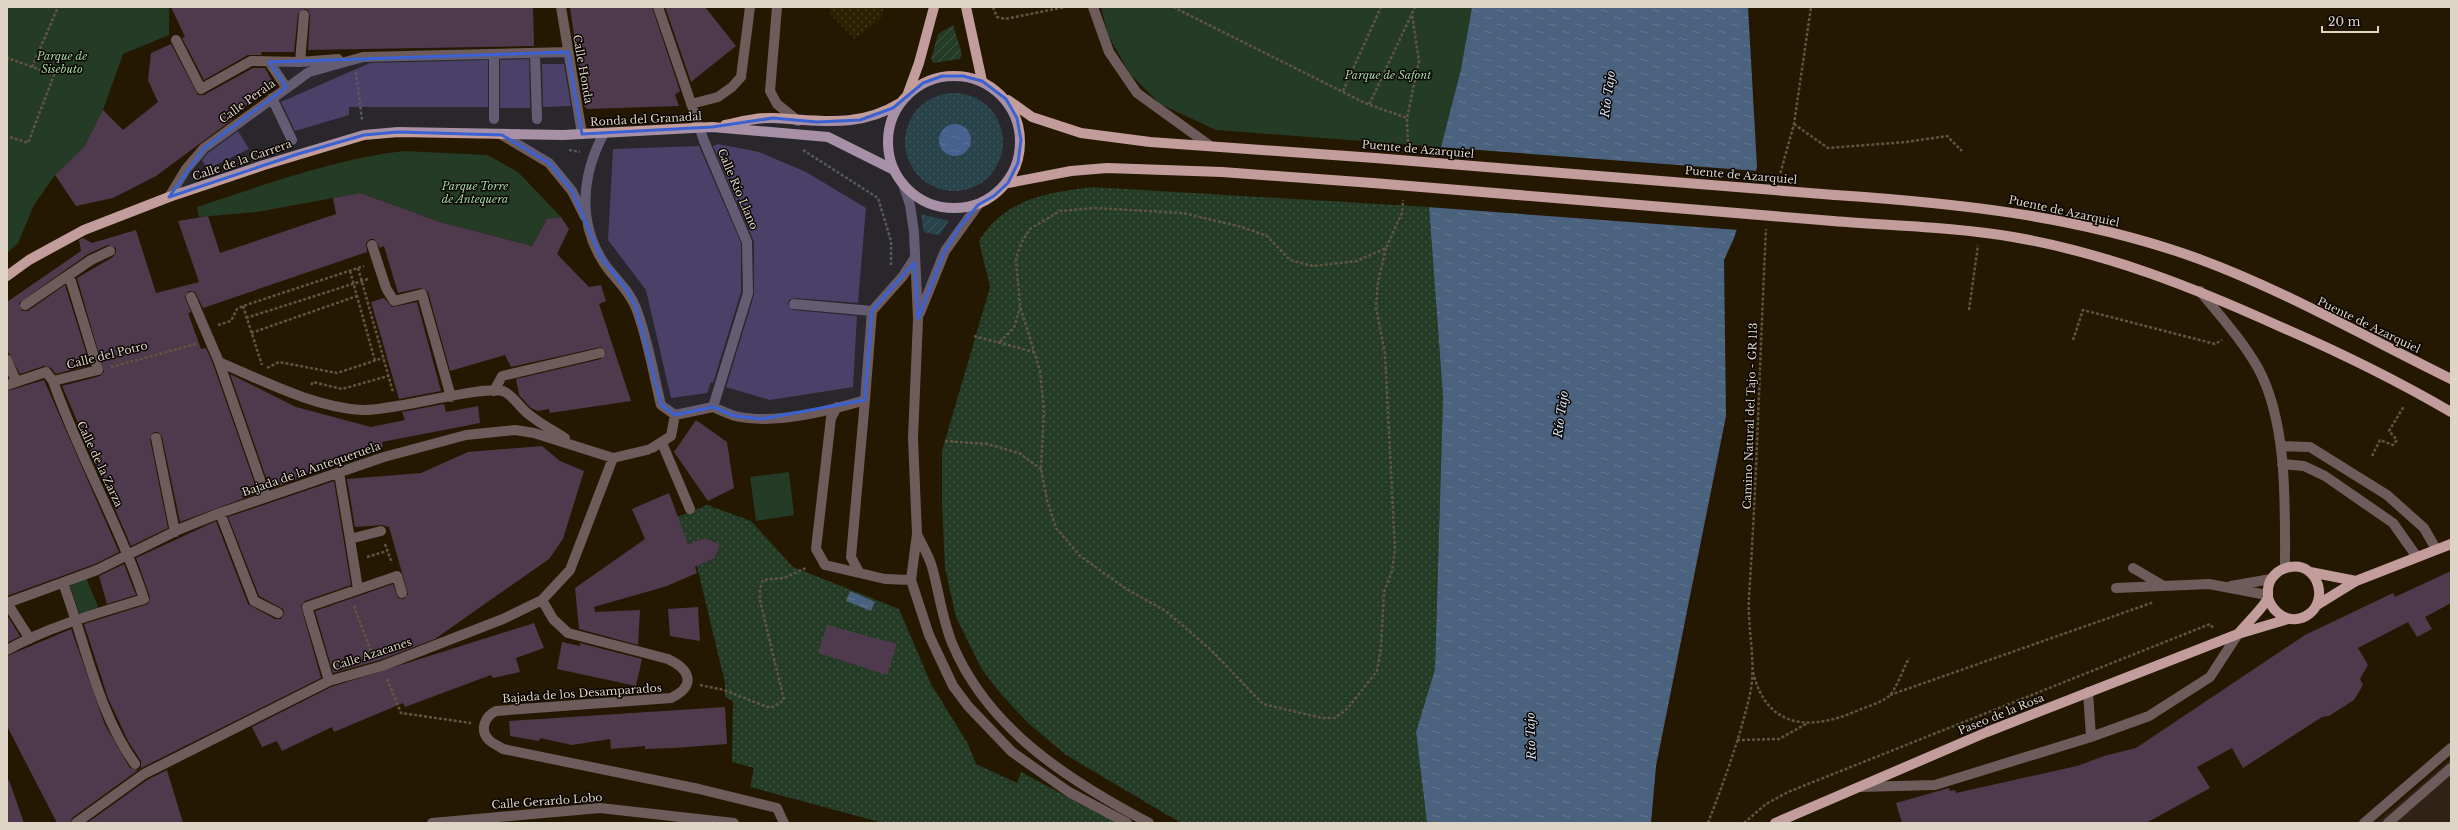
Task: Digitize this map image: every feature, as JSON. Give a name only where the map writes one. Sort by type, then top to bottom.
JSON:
[{"type":"main road","points":[[966,7],[982,81]]},
{"type":"main road","points":[[903,99],[919,63],[932,8]]},
{"type":"main road","name":"Ronda del Granadal","points":[[712,127],[773,118],[798,121],[860,120],[870,118],[903,99],[923,83],[942,76],[963,76],[982,81],[995,89],[1006,99],[1017,118],[1021,140],[1018,163],[1008,182],[994,196],[978,204],[958,209],[937,206],[918,198],[903,184],[894,170],[889,153],[888,136],[892,119],[903,99]]},
{"type":"main road","name":"Puente de Azarquiel","points":[[1006,99],[1032,117],[1081,133],[1150,142],[1375,158],[2004,210],[2106,231],[2185,254],[2250,281],[2451,379]]},
{"type":"main road","name":"Ronda del Granadal","points":[[582,134],[712,127],[828,137],[894,170]]},
{"type":"main road","name":"Calle de la Carrera","points":[[7,276],[29,260],[84,230],[169,197],[298,154],[364,135],[398,132],[502,135],[582,134]]},
{"type":"main road","points":[[1008,182],[1071,171],[1107,168],[1222,172],[1373,183],[2012,237],[2127,265],[2200,291],[2314,342],[2406,386],[2451,412]]},
{"type":"main road","name":"Paseo de la Rosa","points":[[1775,823],[2088,692],[2238,634],[2288,619],[2305,617],[2317,605],[2356,581],[2451,544]]},
{"type":"main road","points":[[2271,579],[2285,568],[2294,566],[2310,572],[2356,581]]},
{"type":"main road","points":[[2310,572],[2320,588],[2317,605]]},
{"type":"main road","name":"Paseo de la Rosa","points":[[2238,634],[2268,596],[2271,579]]},
{"type":"main road","points":[[2268,596],[2274,611],[2288,619]]},
{"type":"street","name":"Calle Honda","points":[[561,7],[582,134]]},
{"type":"street","name":"Calle Río Llano","points":[[658,7],[691,104],[747,242],[748,293],[713,407]]},
{"type":"street","points":[[691,104],[718,97],[732,87],[741,77],[750,7]]},
{"type":"street","points":[[777,7],[770,91],[777,104],[798,121]]},
{"type":"street","points":[[1093,7],[1109,52],[1137,93],[1209,145]]},
{"type":"street","points":[[300,62],[304,15]]},
{"type":"street","name":"Calle Perala","points":[[176,40],[202,89],[251,61],[300,62],[568,52]]},
{"type":"street","points":[[494,54],[494,119]]},
{"type":"street","points":[[535,54],[537,119]]},
{"type":"street","name":"Calle Perala","points":[[169,197],[186,169],[204,148],[286,87],[309,72],[359,59]]},
{"type":"street","points":[[269,62],[286,87]]},
{"type":"street","points":[[272,98],[292,140]]},
{"type":"street","name":"Calle de la Carrera","points":[[590,228],[585,199],[585,179],[593,153],[604,134]]},
{"type":"street","name":"Calle de la Carrera","points":[[502,135],[549,163],[572,191],[590,228],[600,256],[628,292],[633,302],[661,405],[675,415]]},
{"type":"street","name":"Ronda del Granadal","points":[[903,184],[910,205],[914,232],[914,259],[918,319]]},
{"type":"street","points":[[978,204],[945,251],[928,288],[918,319],[913,438],[917,534],[911,580],[939,660],[953,686],[985,727],[1012,752],[1037,772],[1069,792],[1126,823]]},
{"type":"street","points":[[372,245],[386,288],[394,301],[422,294],[451,396]]},
{"type":"street","points":[[25,305],[91,260],[110,251]]},
{"type":"street","points":[[859,572],[851,557],[872,311],[903,276],[914,259]]},
{"type":"street","points":[[69,275],[98,370]]},
{"type":"street","points":[[2200,291],[2236,333],[2259,370],[2272,405],[2281,446],[2285,510],[2285,568]]},
{"type":"street","points":[[191,297],[219,362],[266,497]]},
{"type":"street","points":[[794,304],[872,311]]},
{"type":"street","points":[[494,391],[502,376],[600,353]]},
{"type":"street","points":[[7,360],[11,383],[46,372],[54,381]]},
{"type":"street","points":[[219,362],[323,403],[363,410],[410,406],[451,396],[494,391],[505,392],[527,414],[578,447],[613,458],[649,449],[662,443],[671,436],[675,415],[713,407],[734,416],[762,420],[837,407],[865,400]]},
{"type":"street","name":"Calle del Potro","points":[[54,381],[98,370]]},
{"type":"street","name":"Calle de la Zarza","points":[[54,381],[70,428],[129,555],[144,599],[77,620]]},
{"type":"street","points":[[837,407],[831,418],[816,550],[825,565],[890,579],[911,580]]},
{"type":"street","name":"Bajada de la Antequeruela","points":[[7,603],[63,583],[129,555],[175,532],[220,513],[407,450],[466,435],[491,432],[534,432],[578,447]]},
{"type":"street","points":[[156,438],[175,532]]},
{"type":"street","points":[[662,443],[690,508]]},
{"type":"street","points":[[2281,446],[2310,447],[2387,495],[2424,528],[2436,550]]},
{"type":"street","name":"Calle Azacanes","points":[[76,823],[144,774],[329,681],[379,667],[503,619],[542,600],[570,570],[613,458]]},
{"type":"street","points":[[2282,464],[2304,466],[2325,476],[2393,523],[2417,557]]},
{"type":"street","points":[[339,472],[350,539],[354,591]]},
{"type":"street","points":[[220,513],[254,601],[278,613]]},
{"type":"street","points":[[917,534],[932,566],[936,590],[952,642],[979,693],[1019,736],[1043,758],[1104,799],[1149,823]]},
{"type":"street","points":[[350,539],[382,535]]},
{"type":"street","points":[[2132,568],[2162,585]]},
{"type":"street","points":[[329,681],[307,607],[397,576],[402,593]]},
{"type":"street","points":[[2227,587],[2271,579]]},
{"type":"street","points":[[63,583],[77,620],[104,704],[121,745],[135,764]]},
{"type":"street","points":[[2116,588],[2209,584],[2268,596]]},
{"type":"street","points":[[542,600],[553,619],[568,633],[668,659],[679,664],[686,671],[687,683]]},
{"type":"street","points":[[7,603],[30,639]]},
{"type":"street","points":[[7,650],[77,620]]},
{"type":"street","points":[[1859,787],[1935,785],[2091,737],[2149,716],[2210,677],[2238,634]]},
{"type":"street","name":"Bajada de los Desamparados","points":[[484,724],[490,714],[496,711],[671,698],[680,693],[687,683]]},
{"type":"street","points":[[2088,692],[2091,737]]},
{"type":"street","points":[[484,724],[484,730],[489,740],[503,749],[692,788],[777,808],[784,823]]},
{"type":"street","points":[[2364,823],[2451,748]]},
{"type":"street","points":[[2388,823],[2451,768]]},
{"type":"street","name":"Calle Gerardo Lobo","points":[[432,823],[600,808],[734,823]]},
{"type":"path","points":[[32,67],[58,7]]},
{"type":"path","points":[[993,7],[997,17],[1005,19],[1064,7]]},
{"type":"path","points":[[1173,7],[1370,105],[1407,118]]},
{"type":"path","points":[[1343,91],[1382,7]]},
{"type":"path","points":[[1370,105],[1415,7]]},
{"type":"path","points":[[1777,186],[1794,124],[1811,7]]},
{"type":"path","points":[[1407,152],[1407,118],[1419,61],[1412,15]]},
{"type":"path","points":[[7,59],[54,75],[28,143],[7,136]]},
{"type":"path","points":[[359,59],[362,120]]},
{"type":"path","points":[[1794,124],[1828,148],[1906,142],[1947,136],[1962,151]]},
{"type":"path","points":[[799,148],[878,198],[891,241],[891,266]]},
{"type":"path","points":[[561,149],[584,152]]},
{"type":"path","points":[[1386,248],[1357,261],[1313,266],[1290,260],[1267,236],[1242,227],[1183,213],[1095,208],[1060,211],[1030,229],[1021,243],[1016,259],[1020,306],[1040,371],[1044,410],[1041,468],[1047,500],[1056,528],[1080,556],[1125,588],[1167,612],[1211,650],[1263,704],[1322,718],[1335,718],[1348,708],[1377,671],[1381,648],[1384,592],[1392,572],[1395,548],[1385,354],[1376,307],[1378,282],[1386,248],[1402,213],[1403,198]]},
{"type":"path","name":"Camino Natural del Tajo - GR 113","points":[[1708,823],[1737,740],[1750,692],[1752,670],[1748,614],[1768,221]]},
{"type":"path","points":[[1969,310],[1979,243]]},
{"type":"path","points":[[371,283],[365,265],[243,306],[263,369],[279,362],[337,373],[383,358]]},
{"type":"path","points":[[358,268],[397,406]]},
{"type":"path","points":[[350,271],[376,361]]},
{"type":"path","points":[[246,318],[370,279]]},
{"type":"path","points":[[251,333],[357,296]]},
{"type":"path","name":"Calle del Potro","points":[[98,370],[193,346],[207,335],[231,321],[237,309],[243,306]]},
{"type":"path","points":[[1000,342],[1014,328],[1020,306]]},
{"type":"path","points":[[2073,340],[2083,310],[2215,344]]},
{"type":"path","points":[[974,336],[1034,352]]},
{"type":"path","points":[[306,397],[313,382],[342,389],[388,376]]},
{"type":"path","points":[[2372,456],[2380,440],[2393,445],[2397,440],[2389,431],[2404,406]]},
{"type":"path","points":[[945,441],[988,444],[1018,453],[1041,468]]},
{"type":"path","points":[[382,535],[392,562]]},
{"type":"path","points":[[376,554],[387,551]]},
{"type":"path","points":[[687,683],[724,690],[767,707],[773,707],[784,700],[760,600],[760,589],[764,580],[784,578],[806,568]]},
{"type":"path","points":[[354,591],[379,667],[401,713],[484,724]]},
{"type":"path","points":[[1737,740],[1780,739],[1806,724],[1847,715],[1890,695],[2140,605],[2159,601]]},
{"type":"path","points":[[1744,823],[1766,804],[1788,792],[2210,624],[2220,642]]},
{"type":"path","points":[[1890,695],[1909,658]]},
{"type":"path","points":[[1752,670],[1755,682],[1767,706],[1784,718],[1806,724]]},
{"type":"highlighted area","points":[[568,52],[582,134],[712,127],[773,118],[817,122],[860,120],[893,108],[923,83],[942,76],[963,76],[982,81],[1006,99],[1017,118],[1021,140],[1018,163],[1008,183],[994,196],[978,205],[959,228],[945,251],[918,319],[914,263],[872,311],[865,400],[762,419],[734,416],[713,407],[675,415],[661,405],[636,308],[628,292],[600,256],[572,191],[549,163],[502,135],[398,132],[364,135],[298,154],[169,197],[204,148],[286,87],[269,62]]},
{"type":"shaded area","points":[[2451,759],[2451,823],[2376,823]]},
{"type":"green space","name":"Parque de Sisebuto","points":[[7,7],[169,7],[169,35],[123,54],[103,110],[84,147],[55,175],[34,205],[18,243],[7,253]]},
{"type":"green space","name":"Parque de Safont","points":[[1101,7],[1472,7],[1461,69],[1441,147],[1216,130],[1160,104],[1130,74],[1108,35]]},
{"type":"green space","points":[[953,25],[962,54],[960,59],[933,63],[931,59],[938,34]]},
{"type":"green space","points":[[954,93],[973,96],[989,107],[1000,123],[1003,142],[1000,161],[989,177],[973,188],[954,191],[935,188],[919,177],[908,161],[905,142],[908,123],[919,107],[935,96]]},
{"type":"green space","name":"Parque Torre de Antequera","points":[[404,151],[487,155],[518,172],[561,217],[547,219],[532,246],[440,222],[360,193],[257,212],[199,217],[197,207],[274,182],[325,166]]},
{"type":"green space","points":[[1092,187],[1429,207],[1443,397],[1435,669],[1416,732],[1427,823],[1181,823],[1066,755],[1028,723],[1000,693],[981,668],[956,617],[945,568],[942,505],[942,451],[990,287],[979,241],[989,227],[1001,215],[1028,200],[1043,195]]},
{"type":"green space","points":[[921,214],[949,221],[939,235],[924,232]]},
{"type":"green space","points":[[789,472],[794,515],[756,521],[750,477]]},
{"type":"green space","points":[[707,505],[751,521],[793,567],[899,609],[931,684],[968,744],[976,764],[1017,783],[1021,772],[1116,823],[883,823],[750,787],[754,768],[732,762],[733,701],[725,697],[725,683],[697,566],[715,558],[720,544],[705,538],[688,544],[677,517]]},
{"type":"green space","points":[[86,578],[98,606],[97,608],[81,614],[70,586]]},
{"type":"sand","points":[[830,7],[883,7],[883,16],[855,39],[830,14]]},
{"type":"water","name":"Río Tajo","points":[[1472,7],[1748,7],[1757,167],[1734,238],[1724,260],[1726,416],[1656,766],[1651,823],[1427,823],[1416,732],[1435,669],[1443,397],[1429,207],[1441,147],[1461,69]]},
{"type":"water","points":[[952,124],[958,124],[967,128],[971,140],[967,152],[958,156],[952,156],[943,152],[939,143],[939,137],[943,128]]},
{"type":"water","points":[[850,591],[875,602],[871,611],[846,601]]},
{"type":"pier","points":[[1439,147],[1758,171],[1739,230],[1427,207]]},
{"type":"building","points":[[171,7],[533,7],[534,46],[308,50],[310,15],[308,10],[304,9],[298,14],[294,52],[261,52],[262,55],[248,55],[204,80],[182,38],[185,37]]},
{"type":"building","points":[[570,7],[652,7],[680,91],[675,95],[679,106],[587,109],[584,106]]},
{"type":"building","points":[[665,7],[705,7],[736,46],[691,82]]},
{"type":"building","points":[[171,44],[198,95],[204,95],[253,68],[265,68],[274,84],[231,118],[232,120],[156,176],[113,198],[76,206],[55,175],[84,147],[103,110],[123,130],[158,102],[148,80],[151,53]]},
{"type":"building","points":[[529,59],[530,108],[500,108],[500,60]]},
{"type":"building","points":[[488,60],[488,107],[349,107],[349,115],[295,131],[281,102],[370,63]]},
{"type":"building","points":[[542,64],[564,64],[571,106],[543,107]]},
{"type":"building","points":[[238,131],[249,149],[207,169],[202,160],[208,153]]},
{"type":"building","points":[[718,144],[759,152],[806,172],[866,208],[858,303],[795,298],[789,300],[788,304],[793,310],[857,316],[853,387],[770,400],[726,387],[754,295],[754,242],[713,146]]},
{"type":"building","points":[[699,146],[741,243],[741,292],[713,383],[711,382],[707,393],[671,398],[646,290],[608,240],[613,149]]},
{"type":"building","points":[[360,193],[440,222],[532,246],[547,219],[561,217],[569,229],[557,254],[589,287],[601,285],[606,301],[599,304],[631,401],[550,413],[549,409],[538,411],[531,408],[519,395],[516,379],[601,359],[606,352],[601,347],[511,367],[505,355],[450,371],[428,292],[421,288],[398,293],[384,246],[380,248],[374,239],[370,239],[366,243],[367,252],[203,308],[195,292],[189,291],[185,297],[191,312],[188,313],[201,349],[206,348],[213,364],[258,493],[180,522],[162,437],[158,432],[154,432],[150,439],[168,528],[131,546],[62,386],[100,376],[104,372],[77,278],[113,257],[116,252],[116,248],[108,245],[88,254],[19,303],[22,311],[28,311],[65,285],[90,365],[56,374],[51,368],[44,366],[20,374],[7,350],[7,302],[81,251],[79,240],[83,238],[92,243],[136,230],[156,293],[199,282],[178,221],[208,216],[220,253],[336,214],[333,198]]},
{"type":"building","points":[[384,298],[392,307],[417,302],[441,391],[399,399],[371,302]]},
{"type":"building","points":[[230,374],[296,407],[371,427],[405,420],[402,412],[444,404],[446,412],[478,406],[480,423],[382,442],[383,448],[270,489]]},
{"type":"building","points":[[44,380],[119,552],[95,564],[7,596],[7,391]]},
{"type":"building","points":[[696,420],[727,442],[734,488],[708,501],[674,452]]},
{"type":"building","points":[[542,446],[560,461],[584,471],[563,539],[549,559],[435,639],[380,660],[333,673],[315,611],[393,584],[398,598],[404,599],[408,594],[389,527],[382,525],[355,527],[347,479],[421,473],[468,452]]},
{"type":"building","points":[[334,481],[351,585],[305,601],[301,606],[321,678],[141,768],[72,818],[70,823],[57,823],[7,726],[7,656],[71,629],[105,725],[130,768],[138,770],[141,767],[141,761],[128,741],[108,698],[84,624],[148,604],[150,597],[136,558],[216,521],[248,604],[275,619],[281,619],[284,613],[283,609],[259,596],[228,517]]},
{"type":"building","points":[[669,493],[688,544],[705,538],[720,544],[715,558],[695,567],[697,573],[667,586],[594,607],[595,612],[640,610],[638,645],[579,629],[575,588],[645,539],[632,509]]},
{"type":"building","points":[[124,564],[136,595],[107,604],[99,576]]},
{"type":"building","points":[[2451,571],[2451,603],[2425,617],[2432,629],[2417,637],[2408,622],[2358,648],[2368,665],[2360,679],[2363,685],[2354,700],[2329,716],[2322,717],[2243,768],[2232,748],[2197,767],[2210,788],[2146,823],[1902,823],[1896,803],[1949,788],[1950,791],[1955,790],[1956,793],[2077,766],[2104,756],[2136,748],[2305,635],[2393,593],[2395,597]]},
{"type":"building","points":[[698,607],[700,641],[670,636],[668,609]]},
{"type":"building","points":[[7,615],[20,636],[7,643]]},
{"type":"building","points":[[534,623],[544,648],[516,658],[520,672],[493,678],[491,675],[405,707],[403,703],[334,732],[332,727],[282,751],[277,741],[262,747],[252,727],[331,687]]},
{"type":"building","points":[[827,625],[897,644],[887,675],[818,653]]},
{"type":"building","points":[[562,642],[580,646],[580,643],[642,659],[636,686],[557,669]]},
{"type":"building","points":[[725,707],[727,744],[674,748],[645,749],[645,746],[611,749],[610,739],[572,745],[540,738],[539,741],[510,736],[509,721]]},
{"type":"building","points":[[167,770],[183,823],[87,823],[147,780]]},
{"type":"building","points":[[9,780],[24,823],[7,823],[7,781]]}]
